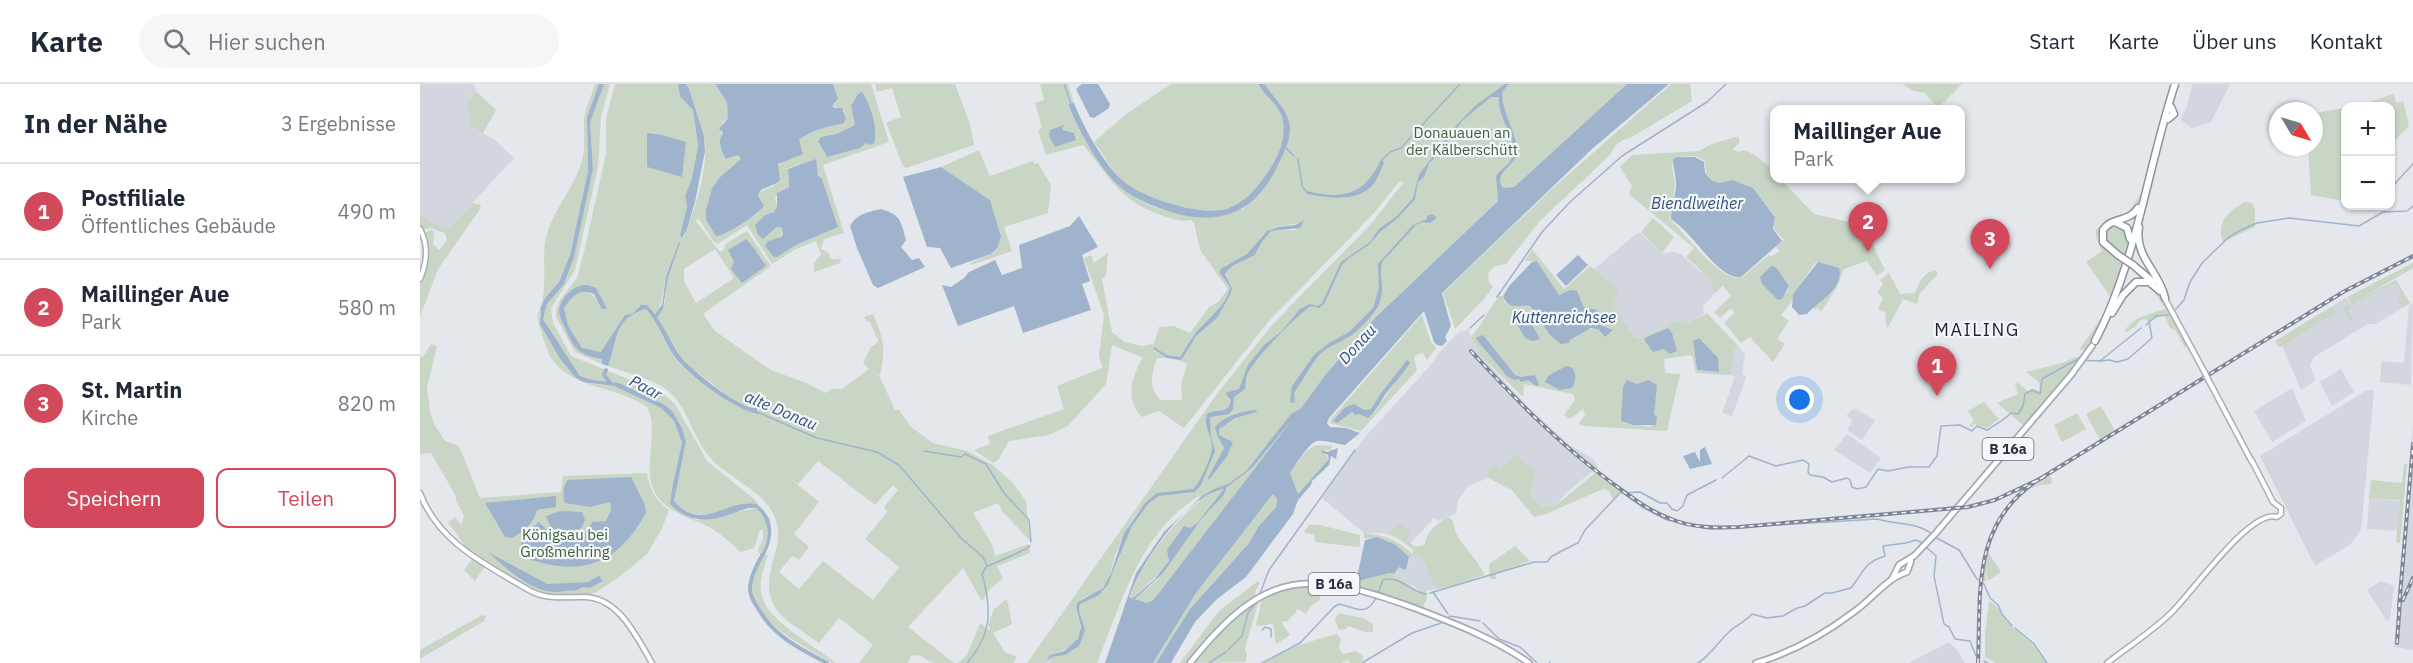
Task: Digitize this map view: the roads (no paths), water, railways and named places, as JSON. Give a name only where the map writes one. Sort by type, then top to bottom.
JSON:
[{"type":"highway","name":"B 16a","points":[[2094,344],[2105,325],[2121,287],[2168,119],[2174,114],[2171,107],[2176,84]]},
{"type":"highway","name":"B 16a","points":[[2094,344],[2115,298],[2176,84]]},
{"type":"highway","points":[[2147,184],[2134,214],[2105,226],[2102,239],[2105,245],[2148,276],[2160,291]]},
{"type":"highway","points":[[2141,217],[2139,246],[2144,259],[2157,279],[2164,298]]},
{"type":"highway","points":[[2115,222],[2122,224],[2128,230],[2130,249]]},
{"type":"highway","points":[[2105,325],[2123,295],[2135,282],[2140,280],[2149,282],[2160,291]]},
{"type":"main road","points":[[420,230],[425,240],[427,253],[420,279]]},
{"type":"main road","points":[[2107,663],[2170,614],[2225,549],[2273,510],[2252,461],[2160,291]]},
{"type":"main road","name":"B 16a","points":[[1906,565],[2081,363],[2094,344]]},
{"type":"main road","points":[[420,493],[432,517],[450,539],[527,590],[552,598],[590,597],[611,606],[626,623],[652,663]]},
{"type":"main road","points":[[1756,663],[1795,649],[1821,635],[1858,610],[1900,571],[1907,571],[1906,565],[1899,565],[1900,571]]},
{"type":"main road","name":"B 16a","points":[[1190,663],[1221,626],[1253,600],[1295,585],[1324,583],[1353,588],[1404,604],[1493,640],[1529,663]]},
{"type":"water","points":[[599,84],[604,84],[590,123],[593,169],[574,257],[564,284],[547,304],[543,319],[580,376],[619,383],[665,405],[672,411],[682,428],[686,442],[674,501],[685,510],[705,515],[734,506],[756,504],[767,516],[771,529],[769,544],[763,558],[761,555],[768,530],[761,513],[756,508],[704,520],[683,514],[670,504],[682,443],[674,421],[661,408],[614,386],[583,382],[576,378],[560,359],[540,324],[541,307],[545,298],[559,282],[570,255],[588,171],[587,117]]},
{"type":"water","points":[[678,84],[686,84],[689,89],[704,136],[705,151],[695,202],[682,238],[680,235],[687,206],[685,196],[692,178],[698,146],[693,110],[680,96]]},
{"type":"water","points":[[715,84],[833,84],[838,99],[832,106],[842,108],[846,119],[844,123],[814,131],[799,140],[803,154],[778,164],[780,180],[761,190],[758,196],[764,206],[742,224],[716,236],[706,220],[706,210],[712,189],[719,178],[741,159],[738,155],[726,159],[721,149],[720,139],[723,132],[719,129],[728,118],[727,102]]},
{"type":"water","points":[[1082,84],[1098,84],[1110,104],[1109,108],[1094,118],[1090,117],[1076,89]]},
{"type":"water","points":[[1258,84],[1265,84],[1285,111],[1290,127],[1287,144],[1268,183],[1257,196],[1244,207],[1230,214],[1215,217],[1181,215],[1139,199],[1123,189],[1111,178],[1096,158],[1068,104],[1074,103],[1101,154],[1115,173],[1131,187],[1173,204],[1204,210],[1218,210],[1236,205],[1252,193],[1272,167],[1280,148],[1284,128],[1282,116]]},
{"type":"water","name":"Donau","points":[[1505,84],[1509,84],[1502,92],[1517,152],[1516,157],[1502,174],[1500,183],[1503,188],[1514,187],[1627,84],[1669,84],[1592,149],[1442,293],[1451,326],[1445,337],[1447,341],[1442,346],[1434,342],[1424,311],[1329,418],[1327,423],[1330,427],[1346,428],[1360,433],[1345,445],[1317,441],[1306,450],[1290,473],[1298,494],[1329,459],[1328,455],[1321,452],[1322,450],[1327,452],[1338,448],[1336,459],[1331,456],[1329,465],[1312,481],[1298,500],[1293,514],[1246,577],[1217,599],[1195,622],[1171,663],[1156,663],[1190,609],[1249,543],[1258,527],[1276,507],[1277,499],[1273,494],[1196,593],[1153,663],[1105,663],[1136,573],[1164,532],[1202,496],[1228,484],[1246,471],[1291,414],[1301,408],[1326,374],[1375,318],[1498,201],[1496,176],[1511,161],[1514,152],[1511,137],[1501,114],[1499,97],[1491,97],[1462,121],[1438,155],[1429,163],[1424,177],[1418,182],[1415,199],[1369,245],[1342,265],[1324,304],[1319,308],[1311,306],[1304,311],[1266,349],[1247,375],[1245,389],[1234,397],[1233,409],[1229,414],[1210,417],[1211,437],[1215,451],[1201,485],[1195,492],[1159,496],[1148,504],[1132,526],[1108,584],[1099,595],[1080,604],[1079,610],[1085,630],[1079,646],[1065,655],[1052,657],[1046,663],[1050,655],[1064,651],[1078,639],[1081,627],[1076,607],[1078,602],[1103,588],[1111,573],[1124,533],[1145,503],[1157,493],[1193,489],[1199,482],[1212,450],[1206,422],[1207,414],[1228,408],[1231,400],[1225,393],[1239,389],[1248,365],[1264,345],[1282,331],[1300,309],[1310,304],[1318,306],[1322,303],[1341,262],[1370,242],[1379,229],[1397,216],[1413,198],[1419,175],[1452,130],[1475,106]],"holes":[[[1292,420],[1152,601],[1146,603],[1135,599],[1163,573],[1203,517],[1223,496],[1227,487],[1252,468]],[[1224,489],[1198,522],[1190,528],[1184,526],[1167,550],[1169,561],[1155,579],[1133,598],[1129,597],[1144,566],[1167,532],[1195,503]]]},
{"type":"water","points":[[862,92],[873,117],[874,143],[870,145],[866,143],[860,148],[827,157],[818,141],[821,137],[836,134],[855,125],[851,106],[858,94]]},
{"type":"water","points":[[1064,125],[1062,130],[1074,133],[1076,140],[1055,147],[1049,136],[1050,130]]},
{"type":"water","points":[[647,133],[686,142],[682,177],[647,167]]},
{"type":"water","name":"Biendlweiher","points":[[1695,157],[1704,162],[1705,173],[1711,180],[1720,183],[1733,180],[1753,188],[1775,217],[1773,229],[1782,241],[1741,277],[1726,273],[1671,219],[1676,184],[1673,159]]},
{"type":"water","points":[[816,159],[818,175],[822,179],[838,227],[774,257],[765,246],[768,241],[781,237],[782,228],[777,227],[763,239],[758,235],[755,225],[765,215],[774,212],[777,206],[777,193],[789,187],[788,169]]},
{"type":"water","points":[[1381,160],[1384,162],[1375,182],[1357,195],[1340,198],[1323,197],[1307,194],[1302,187],[1302,185],[1307,191],[1320,194],[1352,192],[1367,181]]},
{"type":"water","points":[[941,167],[990,200],[1001,236],[998,247],[991,254],[951,268],[940,248],[927,247],[903,177]]},
{"type":"water","points":[[881,209],[896,216],[903,228],[906,240],[901,247],[912,260],[919,258],[925,267],[878,288],[873,285],[850,226],[859,216]]},
{"type":"water","points":[[1432,214],[1437,218],[1430,223],[1422,222],[1416,225],[1382,262],[1381,298],[1373,313],[1361,328],[1320,354],[1294,393],[1295,403],[1290,402],[1292,386],[1314,355],[1349,332],[1373,308],[1379,288],[1378,264],[1413,225],[1427,219],[1427,216]]},
{"type":"water","points":[[1079,216],[1098,247],[1082,255],[1090,281],[1082,284],[1091,310],[1023,333],[1014,306],[958,326],[942,285],[951,287],[969,272],[995,260],[1002,275],[1022,268],[1019,245],[1070,226]]},
{"type":"water","points":[[1304,220],[1300,228],[1271,231],[1255,255],[1228,270],[1225,274],[1232,288],[1231,293],[1218,317],[1196,336],[1182,359],[1167,358],[1153,349],[1154,347],[1167,355],[1180,357],[1198,331],[1219,308],[1228,294],[1230,287],[1219,272],[1222,268],[1247,254],[1267,231],[1295,225]]},
{"type":"water","points":[[746,239],[766,266],[742,283],[731,269],[734,262],[728,250]]},
{"type":"water","points":[[679,242],[668,278],[663,308],[657,318],[678,353],[688,364],[729,396],[749,407],[757,408],[758,414],[737,406],[711,390],[687,370],[672,353],[646,309],[635,313],[622,324],[608,366],[602,364],[602,359],[578,350],[560,318],[561,305],[573,289],[584,285],[596,288],[607,309],[602,309],[594,294],[589,292],[580,292],[564,308],[568,326],[582,348],[601,352],[625,315],[632,314],[641,305],[647,305],[655,314],[662,305],[666,277]]},
{"type":"water","points":[[1578,255],[1588,265],[1566,286],[1556,275]]},
{"type":"water","name":"Kuttenreichsee","points":[[1537,261],[1559,295],[1570,290],[1577,291],[1584,307],[1597,310],[1600,314],[1600,325],[1613,330],[1605,337],[1599,330],[1591,328],[1570,340],[1569,343],[1561,344],[1549,334],[1530,306],[1514,306],[1508,303],[1503,296],[1509,286],[1532,262]]},
{"type":"water","points":[[1818,262],[1839,268],[1838,282],[1834,289],[1807,314],[1799,315],[1792,307],[1793,294]]},
{"type":"water","points":[[1771,266],[1776,267],[1789,286],[1782,299],[1778,300],[1762,284],[1760,277]]},
{"type":"water","points":[[1525,312],[1540,339],[1532,341],[1525,338],[1511,314]]},
{"type":"water","points":[[1668,328],[1672,333],[1677,351],[1670,354],[1664,349],[1653,352],[1645,338]]},
{"type":"water","points":[[1483,335],[1515,375],[1521,377],[1535,375],[1539,385],[1536,386],[1528,380],[1521,382],[1519,379],[1514,380],[1507,376],[1477,340],[1476,338]]},
{"type":"water","points":[[1699,338],[1718,358],[1719,372],[1697,370],[1693,341]]},
{"type":"water","points":[[1407,360],[1410,363],[1407,368],[1368,418],[1352,412],[1337,423],[1333,421],[1345,407],[1354,404],[1365,410],[1371,409]]},
{"type":"water","points":[[1566,366],[1571,367],[1575,375],[1572,388],[1560,390],[1545,382],[1548,376]]},
{"type":"water","points":[[1627,380],[1637,384],[1648,380],[1657,385],[1654,414],[1657,417],[1656,425],[1633,425],[1621,421],[1623,387]]},
{"type":"water","points":[[1256,410],[1257,412],[1235,418],[1219,429],[1219,435],[1233,442],[1227,456],[1209,480],[1224,448],[1215,427],[1234,415]]},
{"type":"water","points":[[1705,447],[1712,464],[1690,469],[1683,456],[1695,452],[1700,462],[1700,450]]},
{"type":"water","points":[[631,477],[645,505],[646,513],[622,546],[598,562],[571,567],[526,558],[521,544],[526,533],[539,522],[548,531],[558,536],[561,534],[551,527],[546,516],[560,511],[582,512],[585,520],[577,532],[579,535],[587,531],[592,522],[606,521],[611,510],[610,502],[590,507],[565,503],[564,491],[568,480]]},
{"type":"water","points":[[556,496],[556,507],[537,510],[528,527],[512,538],[505,537],[485,503]]},
{"type":"water","points":[[1377,537],[1396,545],[1409,557],[1406,569],[1399,567],[1394,574],[1389,573],[1358,581],[1365,540]]},
{"type":"water","points":[[488,552],[547,584],[588,582],[599,576],[603,581],[590,588],[582,587],[554,592],[544,590],[524,581]]},
{"type":"waterway","name":"alte Donau","points":[[1064,84],[1071,104]]},
{"type":"waterway","points":[[1382,160],[1390,152],[1401,148],[1460,84]]},
{"type":"waterway","points":[[1497,297],[1542,232],[1570,202],[1622,156],[1707,102],[1726,84]]},
{"type":"waterway","points":[[1284,146],[1294,156]]},
{"type":"waterway","points":[[1298,159],[1302,185]]},
{"type":"waterway","points":[[2395,184],[2413,164]]},
{"type":"waterway","points":[[2176,309],[2184,300],[2190,282],[2202,263],[2229,237],[2257,223],[2289,218],[2359,226],[2383,212],[2407,211],[2413,206]]},
{"type":"waterway","points":[[1470,328],[1484,315]]},
{"type":"waterway","points":[[2146,325],[2156,316],[2168,315]]},
{"type":"waterway","points":[[2100,361],[2117,362],[2128,359],[2152,338],[2149,321]]},
{"type":"waterway","points":[[1722,478],[1749,456],[1776,466],[1803,460],[1809,464],[1810,475],[1823,477],[1832,482],[1847,478],[1852,487],[1857,489],[1866,487],[1878,469],[1888,471],[1908,467],[1929,467],[1937,456],[1941,426],[1960,425],[1972,431],[1977,426],[1987,430],[2011,413],[2018,414],[2023,406],[2025,394],[2032,390],[2040,394],[2042,379],[2076,360],[2100,361],[2141,328]]},
{"type":"waterway","points":[[606,370],[604,375],[610,383]]},
{"type":"waterway","name":"alte Donau","points":[[757,412],[817,438],[877,452],[899,465],[961,538],[983,557],[987,566],[982,574],[988,621],[981,642],[967,663]]},
{"type":"waterway","points":[[1259,596],[1269,570],[1355,450]]},
{"type":"waterway","points":[[924,451],[961,457],[965,454],[986,464],[1004,493],[1029,520],[1031,542]]},
{"type":"waterway","points":[[1430,593],[1534,562],[1547,562],[1552,556],[1578,543],[1585,530],[1620,493],[1640,492],[1660,503],[1667,503],[1677,511],[1683,506],[1687,495],[1716,480]]},
{"type":"waterway","points":[[1624,494],[1642,507],[1667,520],[1709,529],[1877,519],[1912,525],[1932,534]]},
{"type":"waterway","points":[[1935,537],[1959,550],[1977,579],[1984,584],[1990,598],[1998,605],[2012,626]]},
{"type":"waterway","points":[[1698,663],[1729,632],[1752,614],[1767,618],[1783,616],[1825,593],[1851,588],[1868,565],[1885,556],[1883,546],[1916,540],[1923,543]]},
{"type":"waterway","points":[[988,566],[1030,546]]},
{"type":"waterway","points":[[1926,547],[1936,556],[1934,576],[1944,624],[1949,627],[1955,639],[1970,641],[1976,656]]},
{"type":"waterway","name":"Paar","points":[[763,554],[750,584],[756,605],[780,635],[827,663]]},
{"type":"waterway","points":[[1378,593],[1383,580],[1389,579],[1426,594]]},
{"type":"waterway","points":[[1433,592],[1448,614]]},
{"type":"waterway","points":[[1262,663],[1300,643],[1339,604],[1360,610],[1369,608],[1376,598]]},
{"type":"waterway","points":[[1228,650],[1242,636],[1248,613],[1257,601]]},
{"type":"waterway","points":[[1447,619],[1450,616],[1480,621]]},
{"type":"waterway","points":[[1362,663],[1412,633],[1444,622]]},
{"type":"waterway","points":[[1483,623],[1499,639],[1520,647],[1533,659]]},
{"type":"waterway","points":[[1262,630],[1265,627],[1271,629],[1271,637]]},
{"type":"waterway","points":[[2015,628],[2034,644],[2047,663]]},
{"type":"waterway","points":[[1209,663],[1226,652]]},
{"type":"waterway","points":[[1534,660],[1537,663]]},
{"type":"waterway","points":[[1984,661],[1988,663]]},
{"type":"railway","points":[[1978,663],[1979,611],[1984,561],[1990,539],[2001,517],[2016,498],[2038,480],[2343,292],[2413,256]]},
{"type":"railway","points":[[1471,351],[1538,420],[1592,468],[1648,508],[1663,516],[1696,526],[1739,527],[1968,507],[1995,500],[2044,477]]},
{"type":"railway","points":[[2399,607],[2413,444]]},
{"type":"railway","points":[[2403,600],[2413,578]]},
{"type":"railway","points":[[2397,643],[2400,601]]},
{"type":"place","name":"Maillinger Aue","points":[[1868,252]]},
{"type":"place","name":"St. Martin","points":[[1990,269]]},
{"type":"place","name":"Postfiliale","points":[[1937,396]]},
{"type":"district","name":"MAILING","points":[[1977,330]]},
{"type":"park label","name":"Donauauen an der Kälberschütt","points":[[1462,142]]},
{"type":"park label","name":"Königsau bei Großmehring","points":[[565,544]]}]
